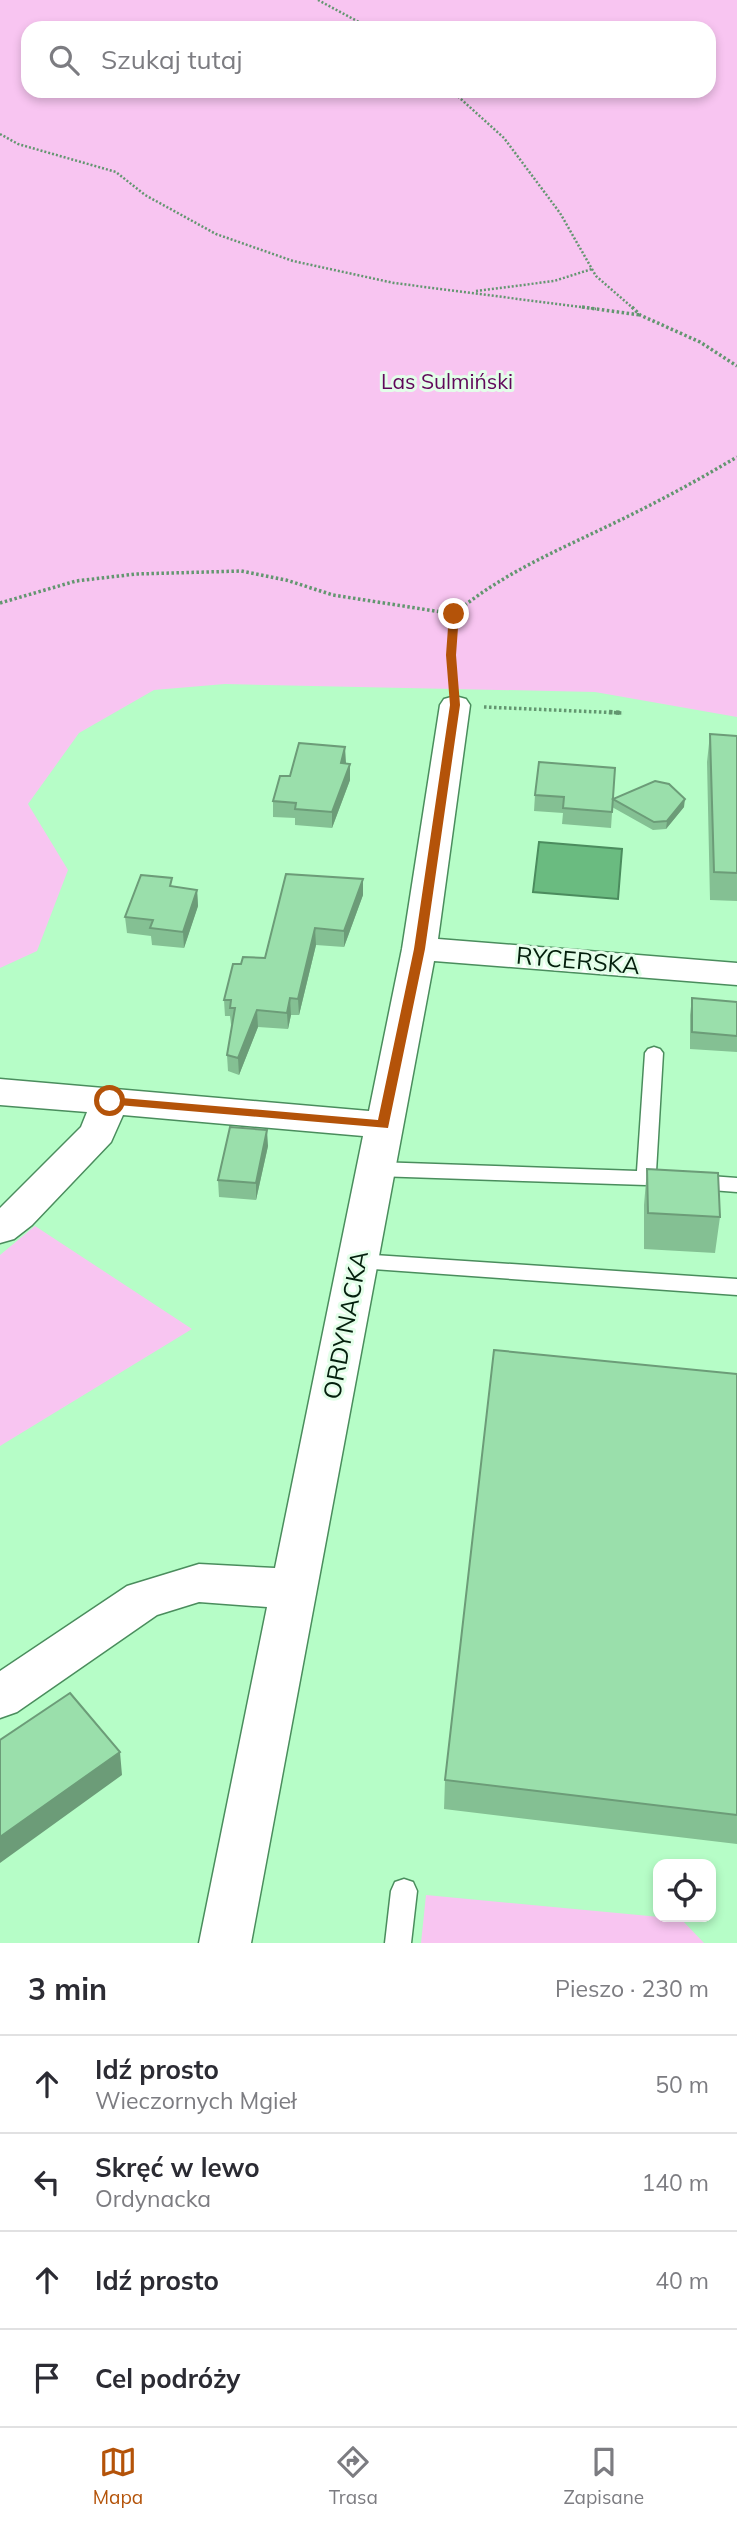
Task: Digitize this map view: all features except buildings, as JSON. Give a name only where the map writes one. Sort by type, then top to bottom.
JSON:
[{"type":"street","name":"ORDYNACKA","points":[[226,1943],[419,949],[455,705]]},
{"type":"street","name":"RYCERSKA","points":[[419,949],[737,974]]},
{"type":"street","points":[[0,1092],[383,1125]]},
{"type":"street","points":[[0,1229],[18,1215],[98,1133],[110,1101]]},
{"type":"street","points":[[0,1696],[143,1601],[199,1583],[294,1589]]},
{"type":"lane","points":[[646,1178],[654,1053]]},
{"type":"lane","points":[[376,1168],[646,1178],[737,1185]]},
{"type":"lane","points":[[359,1261],[737,1287]]},
{"type":"lane","points":[[398,1943],[404,1891]]},
{"type":"path","points":[[318,0],[357,21]]},
{"type":"path","points":[[459,98],[511,147],[560,213],[592,269],[640,315]]},
{"type":"path","points":[[0,134],[18,144],[116,172],[145,195],[216,233],[293,261],[394,283],[640,315],[700,342],[737,366]]},
{"type":"path","points":[[468,293],[555,281],[592,269]]},
{"type":"path","points":[[623,713],[455,705],[451,655],[454,614],[467,602],[517,569],[694,484],[737,457]]},
{"type":"path","points":[[0,603],[76,581],[136,574],[241,571],[286,580],[333,595],[454,614]]},
{"type":"green space","name":"Las Sulmiński","points":[[0,0],[737,0],[737,717],[595,692],[225,684],[154,690],[79,733],[28,804],[68,870],[37,951],[0,968]]},
{"type":"green space","points":[[35,1226],[192,1329],[0,1446],[0,1255]]},
{"type":"green space","points":[[426,1895],[653,1916],[653,1922],[684,1922],[704,1943],[421,1943]]},
{"type":"shaded area","points":[[539,842],[622,849],[618,899],[533,892]]},
{"type":"route","points":[[110,1101],[383,1125],[419,949],[455,705],[451,655],[454,614]]}]
